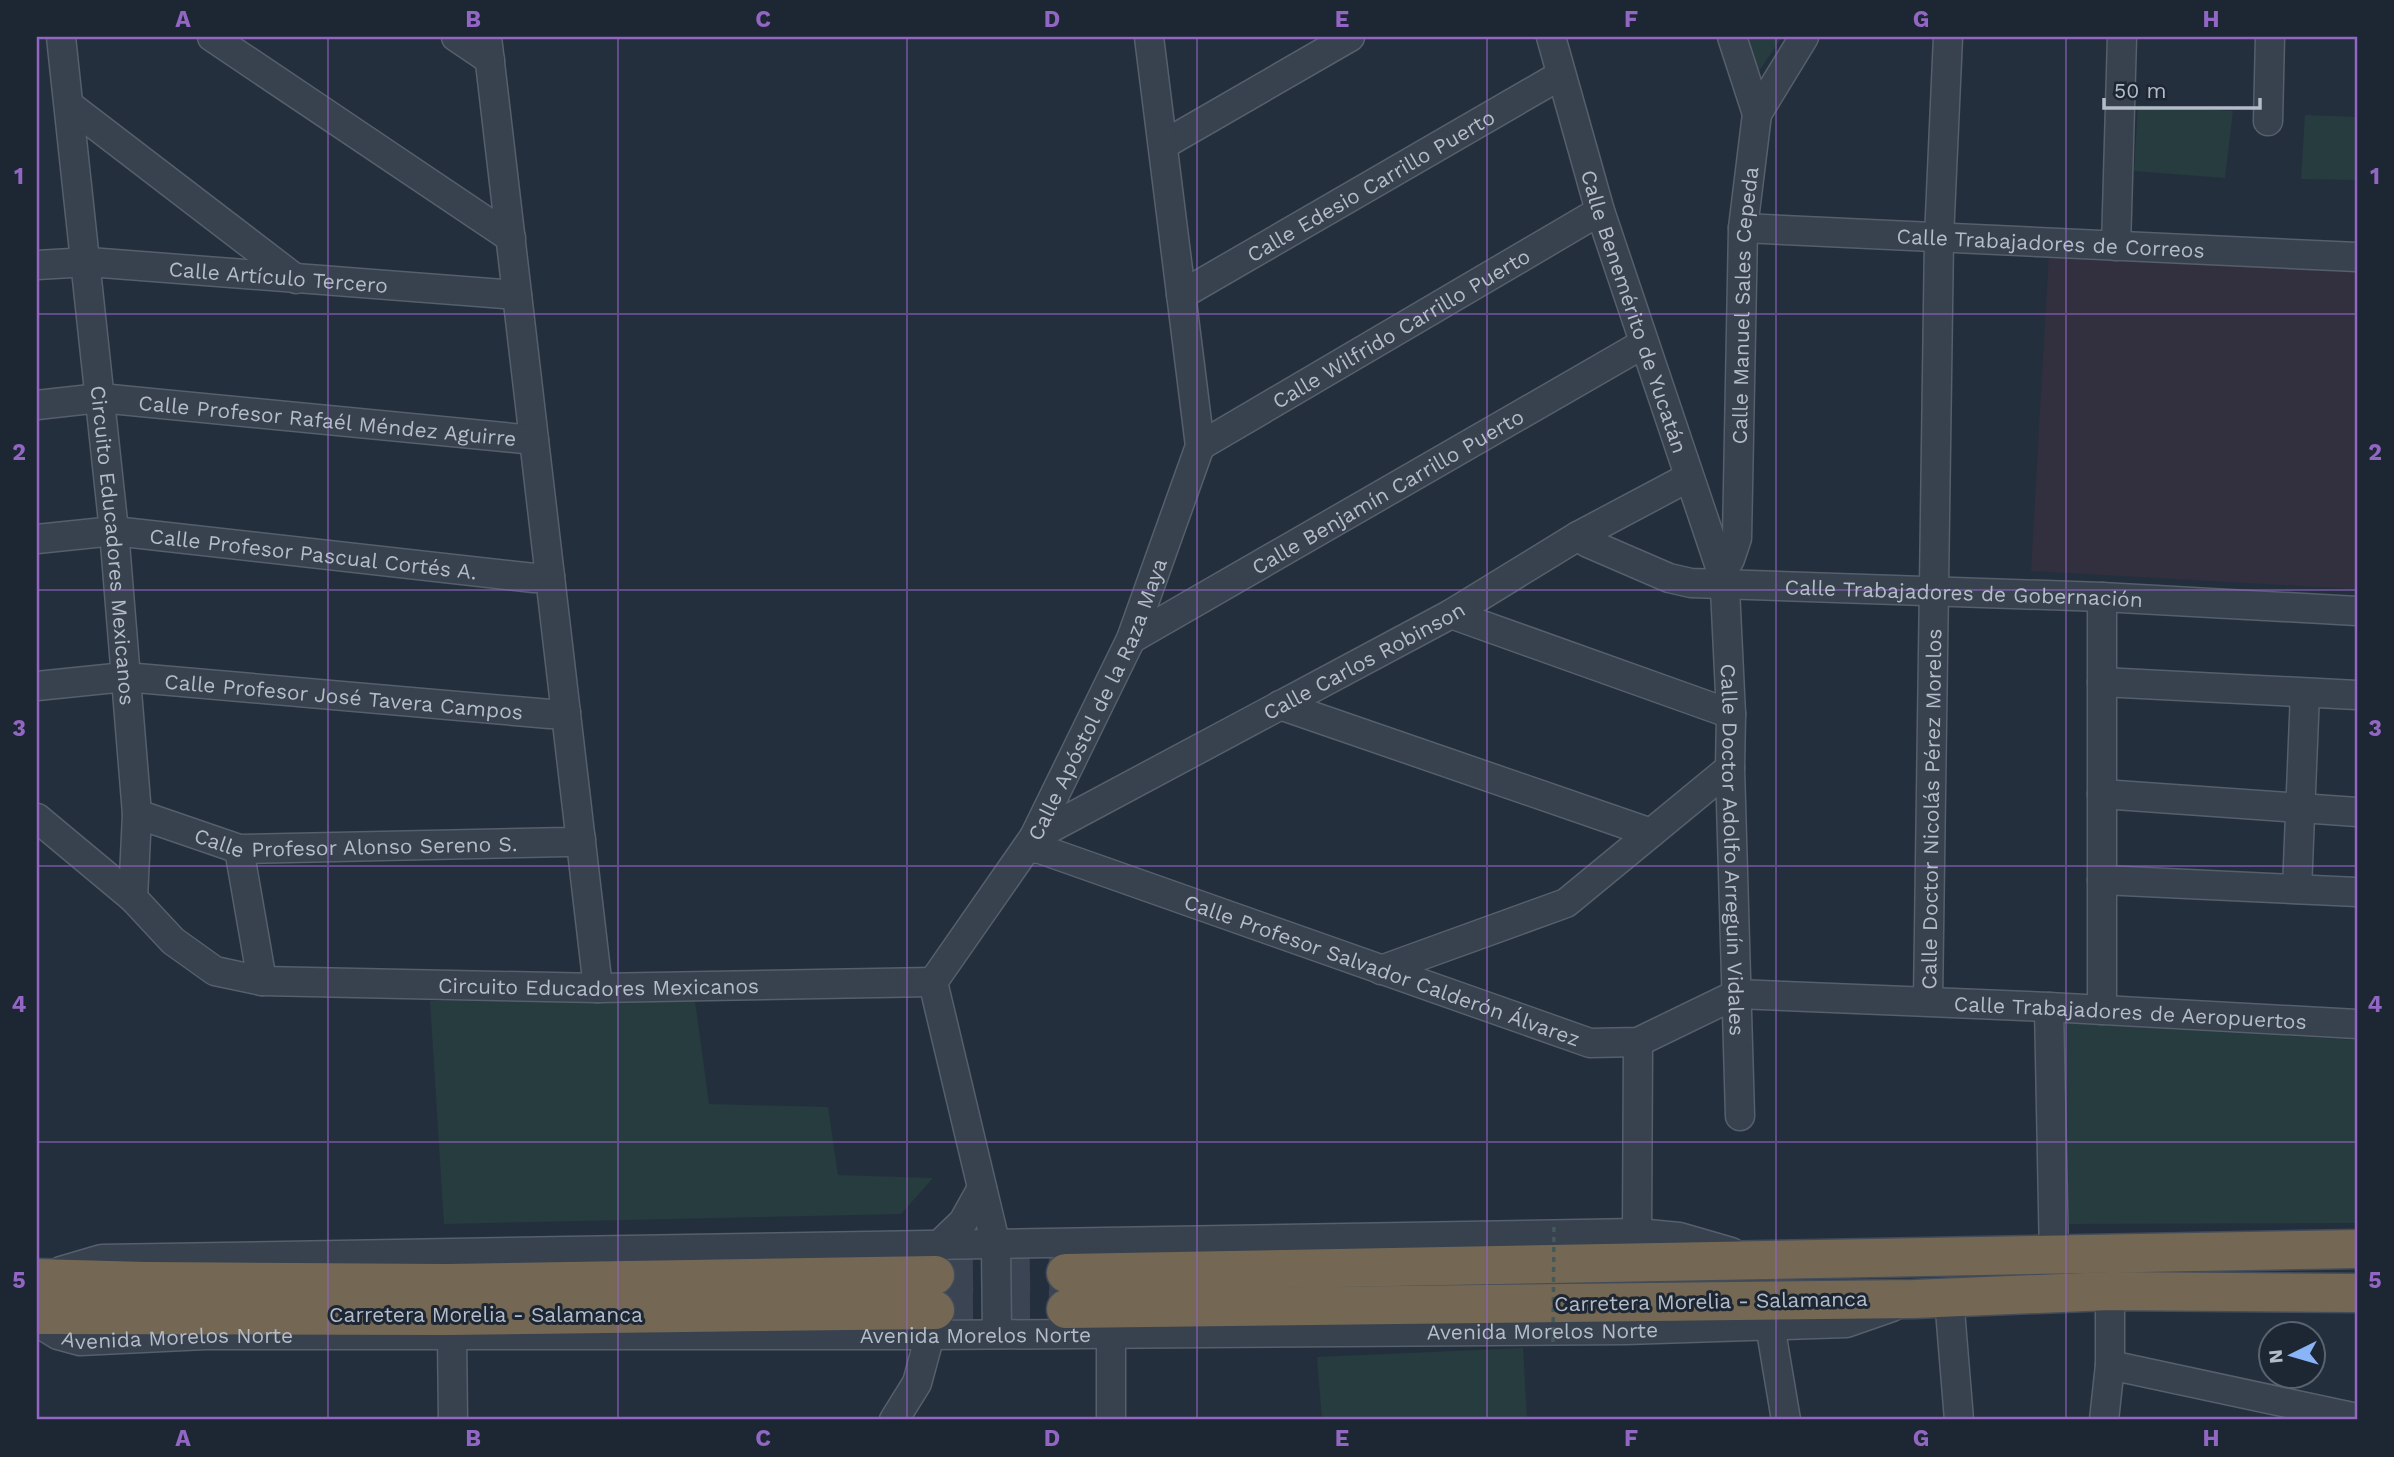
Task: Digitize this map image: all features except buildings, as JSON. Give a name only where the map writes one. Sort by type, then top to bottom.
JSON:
[{"type":"highway","name":"Carretera Morelia - Salamanca","points":[[2357,1249],[1764,1262],[1066,1291],[1932,1298],[2110,1291],[2357,1293]]},
{"type":"highway","name":"Carretera Morelia - Salamanca","points":[[39,1278],[145,1282],[446,1283],[934,1292]]},
{"type":"highway","name":"Carretera Morelia - Salamanca","points":[[37,1315],[446,1315],[934,1292]]},
{"type":"street","name":"Circuito Educadores Mexicanos","points":[[61,37],[114,531],[137,814],[133,898],[173,941],[215,971],[262,981],[598,988],[933,982]]},
{"type":"street","points":[[212,37],[511,239]]},
{"type":"street","points":[[456,37],[488,48],[598,988]]},
{"type":"street","name":"Calle Apóstol de la Raza Maya","points":[[933,982],[1031,842],[1131,639],[1200,446],[1149,37]]},
{"type":"street","points":[[1163,145],[1350,37]]},
{"type":"street","name":"Calle Benemérito de Yucatán","points":[[1551,37],[1600,211],[1723,578]]},
{"type":"street","name":"Calle Manuel Sales Cepeda","points":[[1723,578],[1737,538],[1744,228],[1757,114],[1732,37]]},
{"type":"street","points":[[1757,114],[1804,37]]},
{"type":"street","name":"Calle Doctor Nicolás Pérez Morelos","points":[[1928,1002],[1939,238],[1948,37]]},
{"type":"street","points":[[2116,246],[2122,37]]},
{"type":"street","points":[[2269,121],[2270,37]]},
{"type":"street","name":"Calle Edesio Carrillo Puerto","points":[[1181,295],[1561,75]]},
{"type":"street","points":[[69,104],[296,279]]},
{"type":"street","name":"Calle Wilfrido Carrillo Puerto","points":[[1200,446],[1600,211]]},
{"type":"street","name":"Calle Trabajadores de Correos","points":[[1744,228],[2357,257]]},
{"type":"street","name":"Calle Artículo Tercero","points":[[37,265],[86,261],[517,295]]},
{"type":"street","name":"Calle Benjamín Carrillo Puerto","points":[[1131,639],[1643,344]]},
{"type":"street","name":"Calle Profesor Rafaél Méndez Aguirre","points":[[37,405],[100,398],[534,440]]},
{"type":"street","name":"Calle Carlos Robinson","points":[[1031,842],[1451,614],[1578,536],[1689,477]]},
{"type":"street","name":"Calle Profesor Pascual Cortés A.","points":[[37,539],[114,531],[534,578],[550,576]]},
{"type":"street","name":"Calle Trabajadores de Gobernación","points":[[1578,536],[1588,543],[1670,578],[1691,583],[1723,578],[1933,592],[2102,597],[2357,611]]},
{"type":"street","name":"Calle Doctor Adolfo Arreguín Vidales","points":[[1723,578],[1731,715],[1730,768],[1740,1116]]},
{"type":"street","points":[[2102,597],[2102,1010]]},
{"type":"street","points":[[1451,614],[1731,715]]},
{"type":"street","name":"Calle Profesor José Tavera Campos","points":[[37,686],[125,677],[537,713],[566,712]]},
{"type":"street","points":[[2102,682],[2357,695]]},
{"type":"street","points":[[2297,889],[2305,693]]},
{"type":"street","points":[[1280,705],[1651,833]]},
{"type":"street","points":[[1381,970],[1566,903],[1730,768]]},
{"type":"street","points":[[2102,794],[2357,812]]},
{"type":"street","name":"Calle Profesor Alonso Sereno S.","points":[[137,814],[239,849],[566,842],[581,839]]},
{"type":"street","points":[[37,818],[133,898]]},
{"type":"street","name":"Calle Profesor Salvador Calderón Álvarez","points":[[1031,842],[1040,849],[1590,1043],[1638,1042],[1737,994]]},
{"type":"street","points":[[239,849],[262,981]]},
{"type":"street","points":[[2102,880],[2357,892]]},
{"type":"street","points":[[933,982],[996,1246],[998,1334]]},
{"type":"street","name":"Calle Trabajadores de Aeropuertos","points":[[1737,994],[2357,1024]]},
{"type":"street","points":[[2049,1007],[2054,1255]]},
{"type":"street","points":[[1637,1233],[1638,1042]]},
{"type":"street","points":[[894,1420],[916,1383],[934,1292],[963,1222],[982,1188]]},
{"type":"street","name":"Avenida Morelos Norte","points":[[37,1322],[58,1335],[80,1341],[205,1335],[452,1336],[934,1292],[996,1246],[1637,1233],[1679,1237],[1764,1262]]},
{"type":"street","points":[[2104,1420],[2110,1365],[2110,1291]]},
{"type":"street","name":"Avenida Morelos Norte","points":[[934,1292],[998,1334],[1626,1330],[1846,1323],[1932,1298]]},
{"type":"street","points":[[1932,1298],[1959,1420]]},
{"type":"street","points":[[1770,1325],[1786,1420]]},
{"type":"street","points":[[1111,1332],[1111,1420]]},
{"type":"street","points":[[452,1336],[453,1420]]},
{"type":"street","points":[[2110,1365],[2357,1418]]},
{"type":"path","points":[[1553,1342],[1554,1224]]},
{"type":"shaded area","points":[[2049,254],[2357,266],[2357,589],[2031,571]]},
{"type":"green space","points":[[1745,37],[1782,37],[1757,74]]},
{"type":"green space","points":[[2138,105],[2233,111],[2225,178],[2134,171]]},
{"type":"green space","points":[[2305,115],[2357,117],[2357,180],[2301,179]]},
{"type":"green space","points":[[694,993],[709,1104],[828,1107],[838,1175],[933,1178],[901,1214],[444,1224],[430,1001]]},
{"type":"green space","points":[[2066,1023],[2357,1040],[2357,1223],[2067,1224]]},
{"type":"green space","points":[[1523,1348],[1527,1420],[1322,1420],[1317,1357]]},
{"type":"tunnel","points":[[935,1275],[1066,1273]]},
{"type":"tunnel","points":[[935,1310],[1066,1309]]}]
